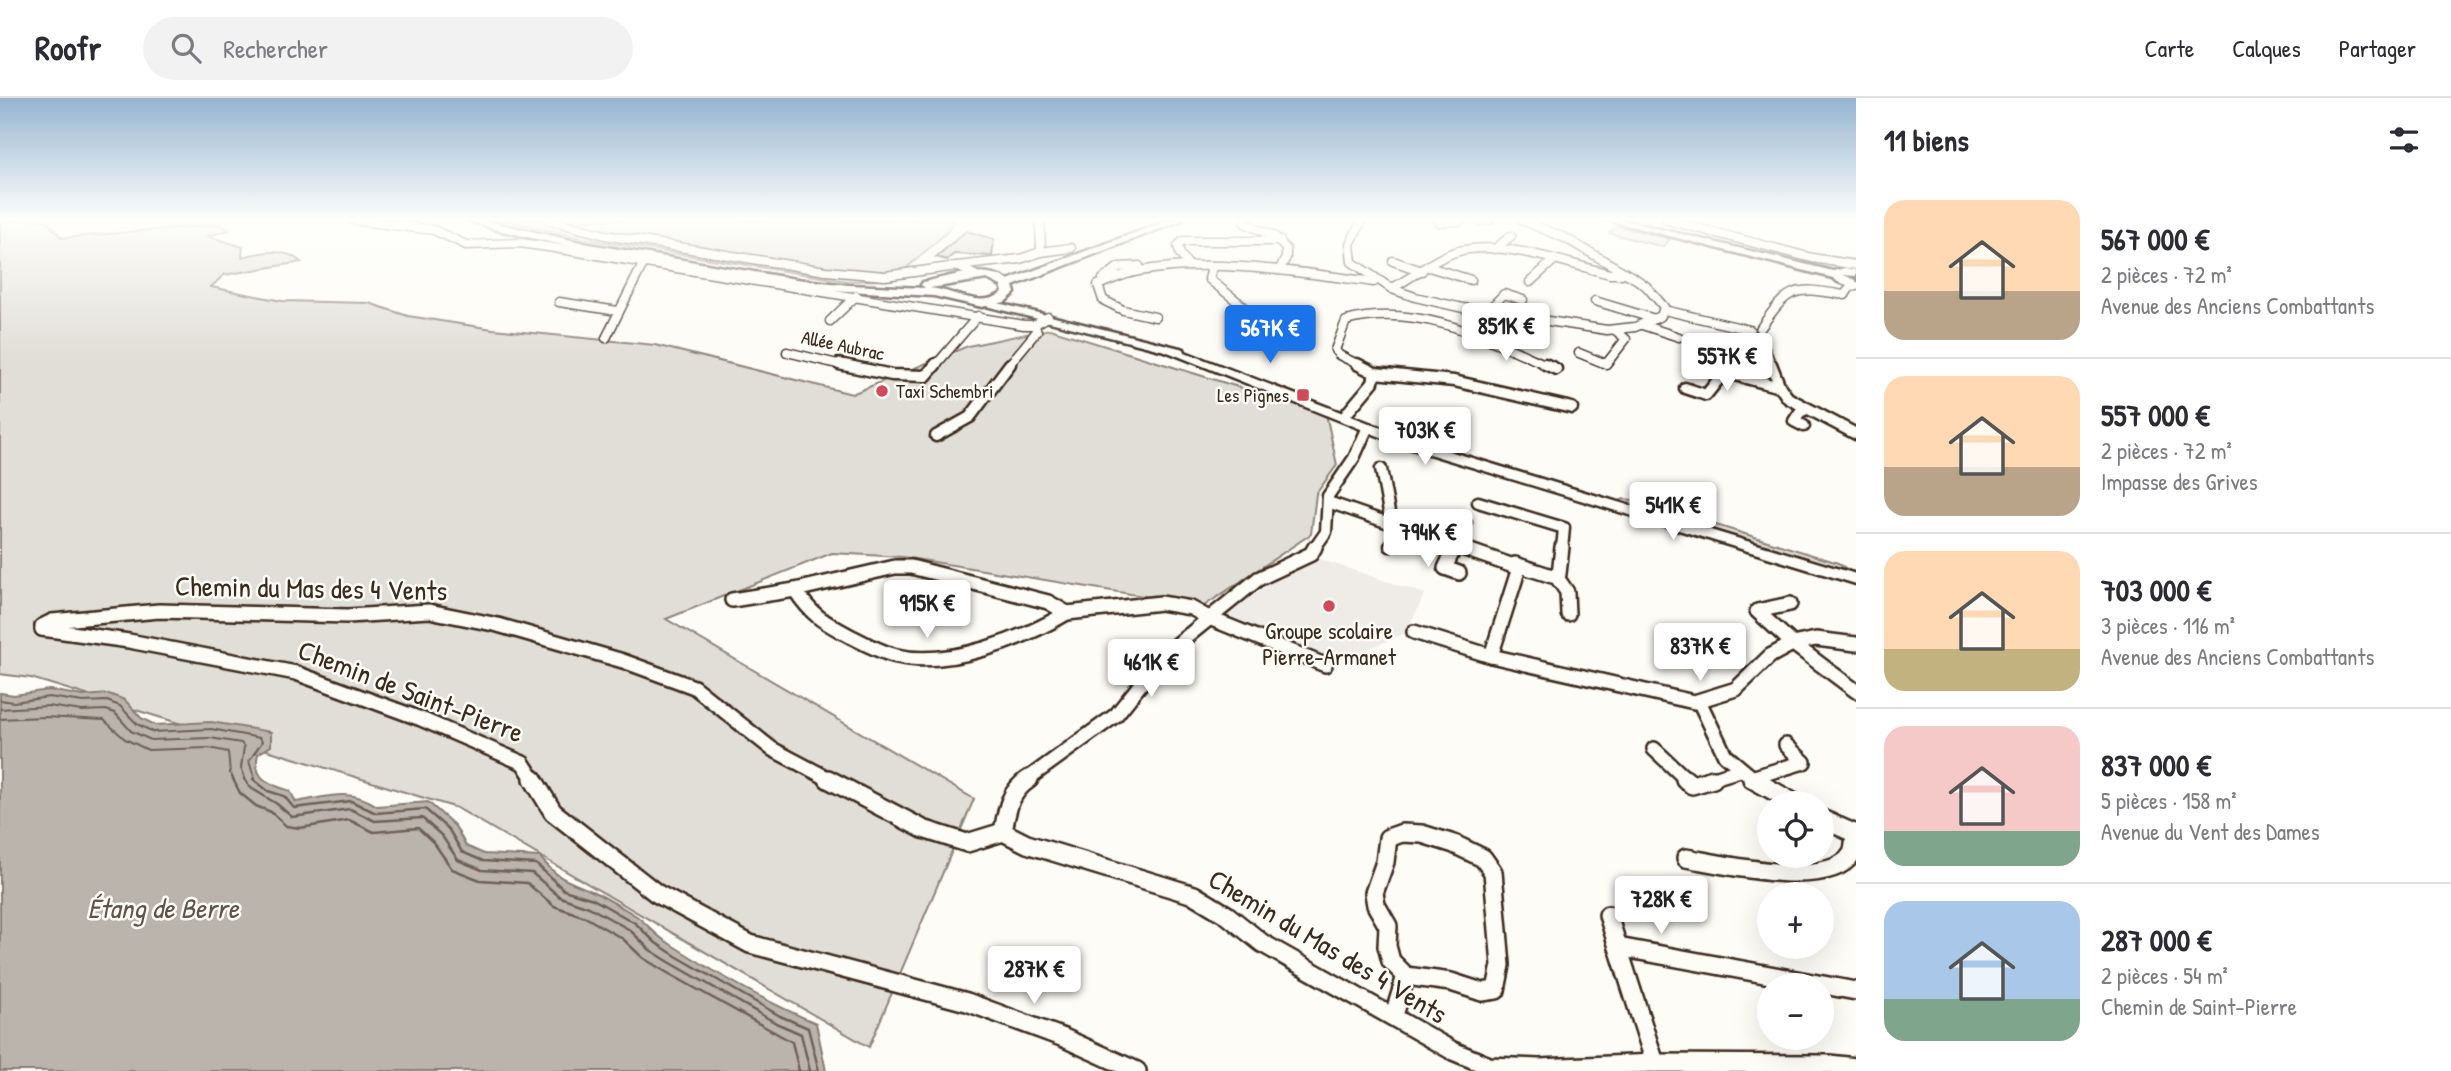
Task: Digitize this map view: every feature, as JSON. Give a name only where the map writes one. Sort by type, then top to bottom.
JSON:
[{"type":"main road","points":[[693,265],[849,289],[975,275],[999,276],[1037,265]]},
{"type":"main road","points":[[727,265],[810,279],[889,285],[931,285],[955,278]]},
{"type":"main road","points":[[986,303],[1007,290],[1067,265]]},
{"type":"main road","points":[[1800,265],[1836,274]]},
{"type":"main road","points":[[1803,265],[1836,274],[1852,285]]},
{"type":"main road","points":[[989,276],[1007,290],[1013,303],[1027,312]]},
{"type":"main road","points":[[955,278],[963,302],[986,303],[1027,312],[1170,350],[1344,414],[1376,430],[1500,471],[1856,579]]},
{"type":"street","points":[[606,338],[642,265]]},
{"type":"street","points":[[652,265],[1034,326],[1048,317]]},
{"type":"street","points":[[792,265],[885,276],[955,278],[998,265]]},
{"type":"street","points":[[1279,270],[1282,265]]},
{"type":"street","points":[[1355,265],[1363,273],[1392,288],[1423,299],[1592,330],[1615,330],[1642,325],[1661,316],[1664,310]]},
{"type":"street","points":[[1411,265],[1471,280]]},
{"type":"street","points":[[1392,288],[1433,265]]},
{"type":"street","points":[[1530,282],[1548,265]]},
{"type":"street","points":[[1572,265],[1610,274],[1623,274]]},
{"type":"street","points":[[1609,265],[1646,286],[1664,310],[1757,332]]},
{"type":"street","points":[[1155,317],[1123,310],[1103,300],[1098,285],[1136,271],[1189,266],[1279,270],[1382,282]]},
{"type":"street","points":[[1212,267],[1209,279],[1252,313],[1239,326]]},
{"type":"street","points":[[1757,332],[1780,299],[1794,290],[1852,285],[1856,298]]},
{"type":"street","points":[[1469,330],[1504,294],[1523,300]]},
{"type":"street","points":[[830,321],[856,296]]},
{"type":"street","points":[[1595,300],[1655,319]]},
{"type":"street","points":[[559,302],[618,311]]},
{"type":"street","points":[[1556,369],[1469,330],[1383,313],[1361,314],[1346,321],[1335,350],[1374,377],[1454,381],[1572,408]]},
{"type":"street","name":"Allée Aubrac","points":[[787,352],[819,357],[874,372],[926,376],[978,316]]},
{"type":"street","points":[[1642,325],[1679,337]]},
{"type":"street","points":[[936,436],[970,417],[985,394],[1037,331],[1034,326]]},
{"type":"street","points":[[1579,353],[1606,364],[1626,339],[1615,330]]},
{"type":"street","points":[[1757,332],[1780,387],[1788,398],[1856,434]]},
{"type":"street","points":[[1685,388],[1706,395],[1721,375],[1727,373],[1780,387]]},
{"type":"street","points":[[1344,414],[1374,377]]},
{"type":"street","points":[[1804,426],[1794,421],[1807,410]]},
{"type":"street","points":[[1003,832],[1008,804],[1017,787],[1116,715],[1163,656],[1258,579],[1311,554],[1326,532],[1328,496],[1376,430]]},
{"type":"street","points":[[1381,469],[1396,525],[1391,546]]},
{"type":"street","points":[[1328,502],[1556,576],[1567,592],[1569,614]]},
{"type":"street","points":[[1478,502],[1564,528],[1560,569],[1556,576]]},
{"type":"street","points":[[1459,573],[1445,568],[1466,523]]},
{"type":"street","points":[[1491,656],[1520,572],[1515,564]]},
{"type":"street","points":[[732,600],[795,590],[895,567],[911,567],[1048,602],[1066,613]]},
{"type":"street","points":[[795,590],[812,614],[896,656],[924,658],[998,646],[1047,626],[1066,613],[1161,603],[1191,608],[1209,618],[1325,665]]},
{"type":"street","points":[[1790,604],[1757,611],[1793,643],[1856,691]]},
{"type":"street","name":"Chemin du Mas des 4 Vents","points":[[43,629],[42,626],[52,621],[159,611],[348,616],[429,611],[498,625],[623,662],[694,687],[772,749],[923,829],[967,843],[1003,832],[1027,844],[1194,895],[1227,915],[1262,943],[1394,1015],[1453,1051],[1489,1066],[1539,1068],[1655,1063],[1856,1067]]},
{"type":"street","name":"Chemin de Saint-Pierre","points":[[43,629],[129,641],[296,673],[421,719],[523,763],[553,812],[656,893],[750,944],[967,1002],[1064,1038],[1136,1071]]},
{"type":"street","points":[[1414,632],[1491,656],[1699,701],[1712,699],[1738,688],[1765,660],[1780,648],[1793,643],[1818,639],[1856,644]]},
{"type":"street","points":[[1699,701],[1726,755],[1745,774],[1774,791]]},
{"type":"street","points":[[1654,749],[1692,785],[1804,762],[1786,745]]},
{"type":"street","points":[[1686,858],[1775,872],[1817,870],[1840,865],[1852,854],[1855,834],[1834,824]]},
{"type":"street","points":[[1402,833],[1422,834],[1483,858],[1493,872],[1501,965],[1496,990],[1482,992],[1451,982],[1405,976],[1390,963],[1386,951],[1389,929],[1376,905],[1373,893],[1374,881],[1382,872],[1385,861],[1384,850],[1388,838],[1402,833]]},
{"type":"street","points":[[1608,915],[1655,1063]]},
{"type":"street","points":[[1618,947],[1856,990]]},
{"type":"street","points":[[1394,1015],[1405,976]]},
{"type":"shaded area","points":[[0,265],[281,265],[224,275],[211,287],[282,301],[369,303],[408,316],[493,329],[655,345],[852,394],[968,346],[1050,329],[1326,414],[1337,465],[1316,494],[1311,534],[1204,606],[903,557],[832,553],[666,619],[974,799],[869,1047],[457,808],[31,678],[0,674]]},
{"type":"shaded area","points":[[749,265],[909,265],[893,280],[846,281]]},
{"type":"shaded area","points":[[1625,499],[1639,501],[1838,563],[1856,575],[1613,502]]},
{"type":"shaded area","name":"Groupe scolaire Pierre-Armanet","points":[[1317,558],[1425,594],[1406,633],[1334,663],[1224,618],[1270,583]]},
{"type":"water","name":"Étang de Berre","points":[[49,690],[83,696],[109,694],[125,700],[141,718],[155,725],[211,722],[271,732],[271,746],[258,754],[258,770],[264,780],[290,791],[296,802],[348,795],[377,806],[428,802],[455,826],[466,846],[484,854],[540,857],[561,877],[635,915],[660,937],[701,963],[757,995],[816,1023],[826,1071],[0,1071],[0,693],[14,695]]},
{"type":"place","name":"Taxi Schembri","points":[[882,391]]},
{"type":"place","name":"Les Pignes","points":[[1303,395]]},
{"type":"place","name":"Groupe scolaire Pierre-Armanet","points":[[1329,606]]}]
